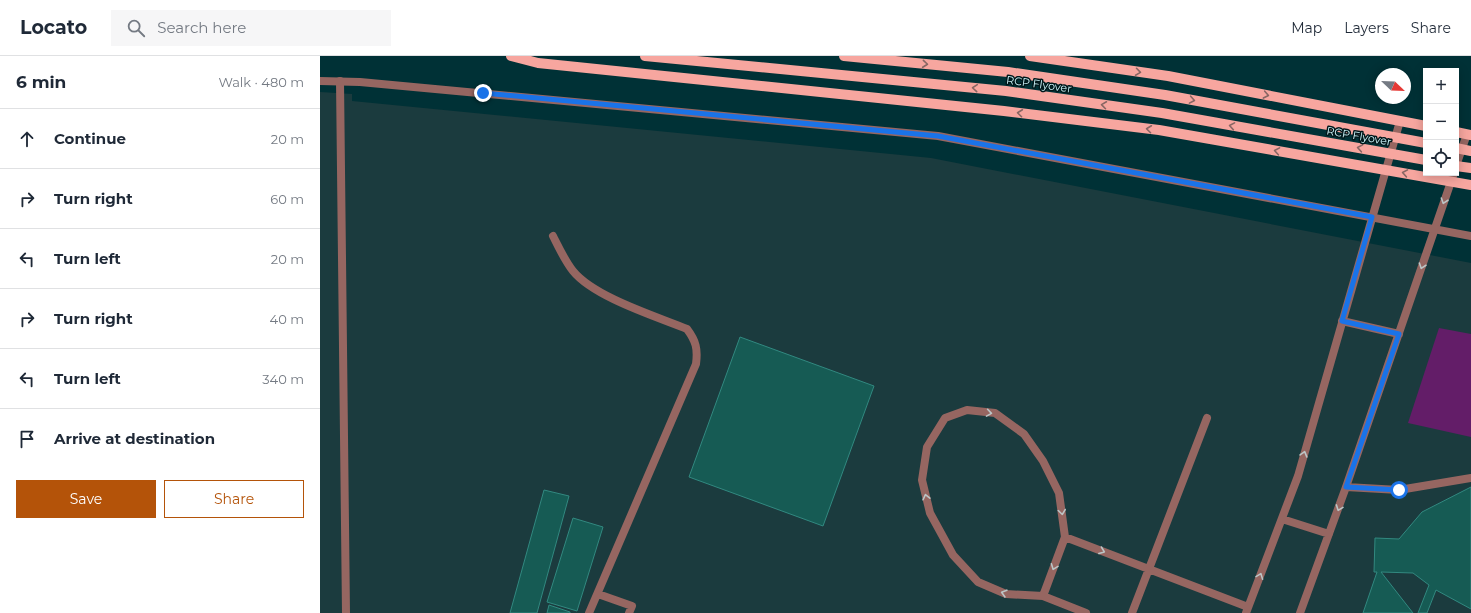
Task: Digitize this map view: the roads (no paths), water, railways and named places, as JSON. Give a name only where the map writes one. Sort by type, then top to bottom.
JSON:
[{"type":"main road","points":[[511,56],[538,63],[1004,111],[1159,130],[1386,169],[1452,177],[1471,185]]},
{"type":"main road","name":"RCP Flyover","points":[[645,56],[1006,91],[1162,113],[1423,159]]},
{"type":"main road","name":"RCP Flyover","points":[[844,56],[1039,76],[1165,95],[1423,142]]},
{"type":"main road","points":[[1030,56],[1168,76],[1423,125]]},
{"type":"main road","points":[[1459,132],[1469,134]]},
{"type":"main road","points":[[1459,149],[1471,151]]},
{"type":"main road","points":[[1459,166],[1471,168]]},
{"type":"street","points":[[320,81],[340,81],[938,136],[1471,236]]},
{"type":"street","points":[[340,81],[346,613]]},
{"type":"street","points":[[1065,537],[1247,610],[1298,476],[1400,121]]},
{"type":"street","points":[[1459,159],[1469,134]]},
{"type":"street","points":[[1300,613],[1346,487],[1452,177]]},
{"type":"street","points":[[553,236],[572,270],[585,283],[602,294],[687,329],[695,339],[698,350],[696,364],[589,613]]},
{"type":"street","points":[[1342,321],[1399,334]]},
{"type":"street","points":[[1043,596],[1065,537],[1059,493],[1043,461],[1024,434],[994,413],[967,410],[945,418],[927,447],[922,480],[930,513],[954,555],[978,582],[1006,594],[1043,596],[1086,613]]},
{"type":"street","points":[[1132,613],[1207,418]]},
{"type":"street","points":[[1346,487],[1399,490],[1471,478]]},
{"type":"street","points":[[1282,519],[1329,534]]},
{"type":"street","points":[[598,594],[632,606],[629,613]]}]
